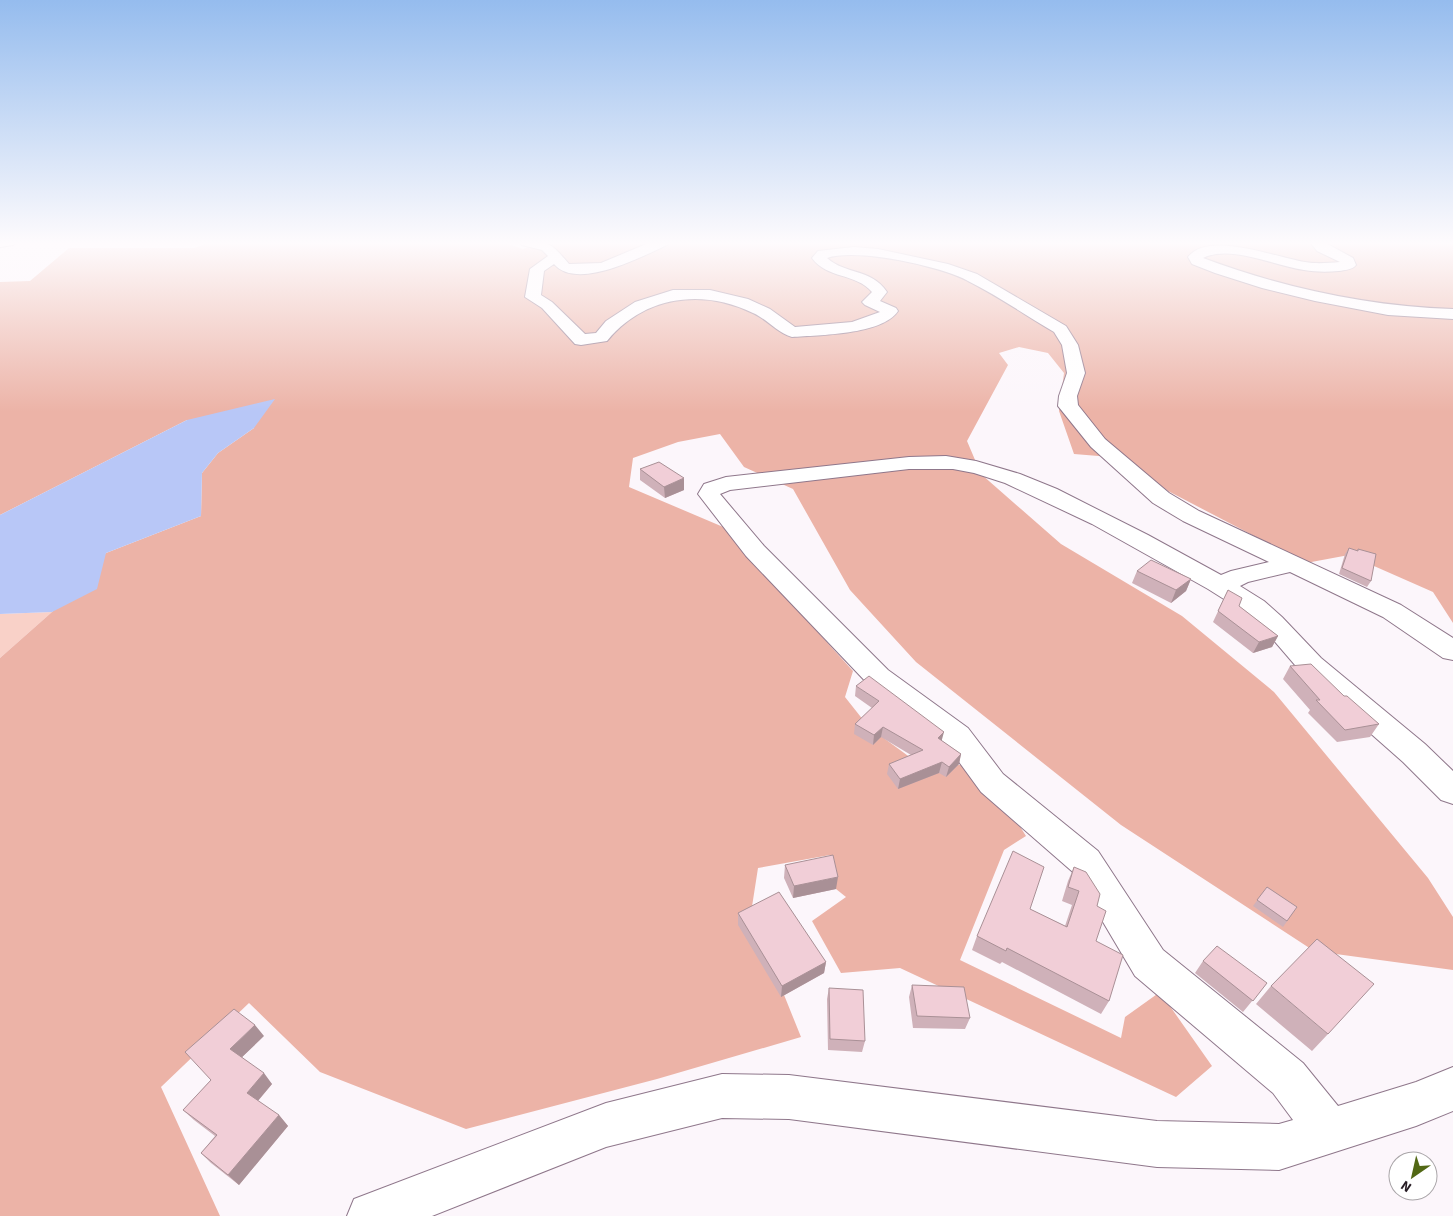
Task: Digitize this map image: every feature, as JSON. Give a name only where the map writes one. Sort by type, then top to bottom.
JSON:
[{"type":"street","points":[[536,299],[546,305],[581,340],[585,340],[601,337],[612,324],[640,305],[661,299]]},
{"type":"street","points":[[728,299],[743,302],[764,312],[792,332],[854,327],[887,315],[890,311],[870,302],[873,299]]},
{"type":"street","points":[[1009,299],[1060,329],[1070,345],[1076,373],[1068,396],[1068,406],[1098,444],[1161,498],[1191,516],[1392,611],[1453,651]]},
{"type":"street","points":[[1322,299],[1390,310],[1453,314]]},
{"type":"street","points":[[1329,1131],[1288,1078],[1149,962],[1086,862],[992,783],[957,736],[878,677],[755,551],[709,494],[712,489],[726,484],[909,463],[940,462],[960,464],[1004,476],[1056,496],[1221,585],[1255,607],[1273,623],[1310,665],[1414,753],[1453,791]]},
{"type":"street","points":[[1221,585],[1240,576],[1294,564]]},
{"type":"street","points":[[371,1216],[606,1125],[722,1096],[789,1097],[1157,1144],[1279,1147],[1416,1104],[1453,1089]]},
{"type":"shaded area","points":[[0,299],[1453,299],[1453,623],[1433,592],[1349,555],[1306,563],[1168,491],[1123,458],[1074,454],[1059,411],[1064,373],[1048,353],[1019,347],[999,353],[1008,365],[967,441],[981,474],[1061,544],[1182,616],[1274,692],[1428,878],[1453,917],[1453,970],[1314,951],[1121,825],[916,662],[850,590],[793,489],[744,467],[720,434],[678,442],[633,458],[629,487],[735,532],[784,595],[853,671],[845,697],[864,721],[926,769],[966,764],[1012,814],[1026,836],[1004,850],[960,960],[1121,1038],[1125,1017],[1160,992],[1212,1066],[1176,1097],[900,968],[841,973],[812,921],[846,897],[836,889],[830,855],[758,868],[751,913],[801,1037],[657,1079],[466,1129],[320,1072],[249,1003],[161,1087],[220,1216],[0,1216],[0,658],[52,612],[106,553],[201,516],[202,473],[218,453],[254,428],[187,420],[0,515]]},
{"type":"shaded area","points":[[52,612],[0,658],[0,614]]},
{"type":"water","points":[[275,399],[254,428],[218,453],[202,473],[201,516],[106,553],[97,589],[52,612],[0,614],[0,515],[187,420]]},
{"type":"building","points":[[659,462],[684,478],[664,487],[640,469]]},
{"type":"building","points":[[1349,548],[1376,554],[1371,581],[1342,568]]},
{"type":"building","points":[[1151,560],[1191,579],[1176,590],[1137,571]]},
{"type":"building","points":[[1228,590],[1242,598],[1239,606],[1278,636],[1259,642],[1218,611]]},
{"type":"building","points":[[1311,664],[1344,696],[1347,696],[1379,724],[1345,730],[1316,700],[1320,700],[1290,666]]},
{"type":"building","points":[[869,676],[944,732],[938,738],[961,754],[949,767],[942,762],[900,779],[889,764],[923,750],[883,727],[874,735],[855,724],[879,701],[856,686]]},
{"type":"building","points":[[1013,851],[1044,867],[1030,909],[1067,927],[1079,891],[1068,887],[1074,867],[1086,872],[1100,894],[1097,906],[1106,911],[1096,941],[1123,955],[1109,1001],[1007,948],[1006,951],[977,936]]},
{"type":"building","points":[[833,855],[838,877],[794,886],[785,865]]},
{"type":"building","points":[[1267,887],[1297,907],[1287,921],[1257,900]]},
{"type":"building","points":[[779,892],[826,962],[782,986],[738,913]]},
{"type":"building","points":[[1317,939],[1374,984],[1328,1034],[1271,986]]},
{"type":"building","points":[[1217,946],[1267,983],[1253,1001],[1203,961]]},
{"type":"building","points":[[912,985],[964,987],[970,1018],[917,1016]]},
{"type":"building","points":[[829,988],[863,990],[865,1041],[830,1039]]},
{"type":"building","points":[[234,1009],[255,1025],[230,1049],[264,1073],[247,1093],[279,1115],[228,1175],[201,1153],[217,1135],[183,1110],[211,1080],[185,1052]]}]
